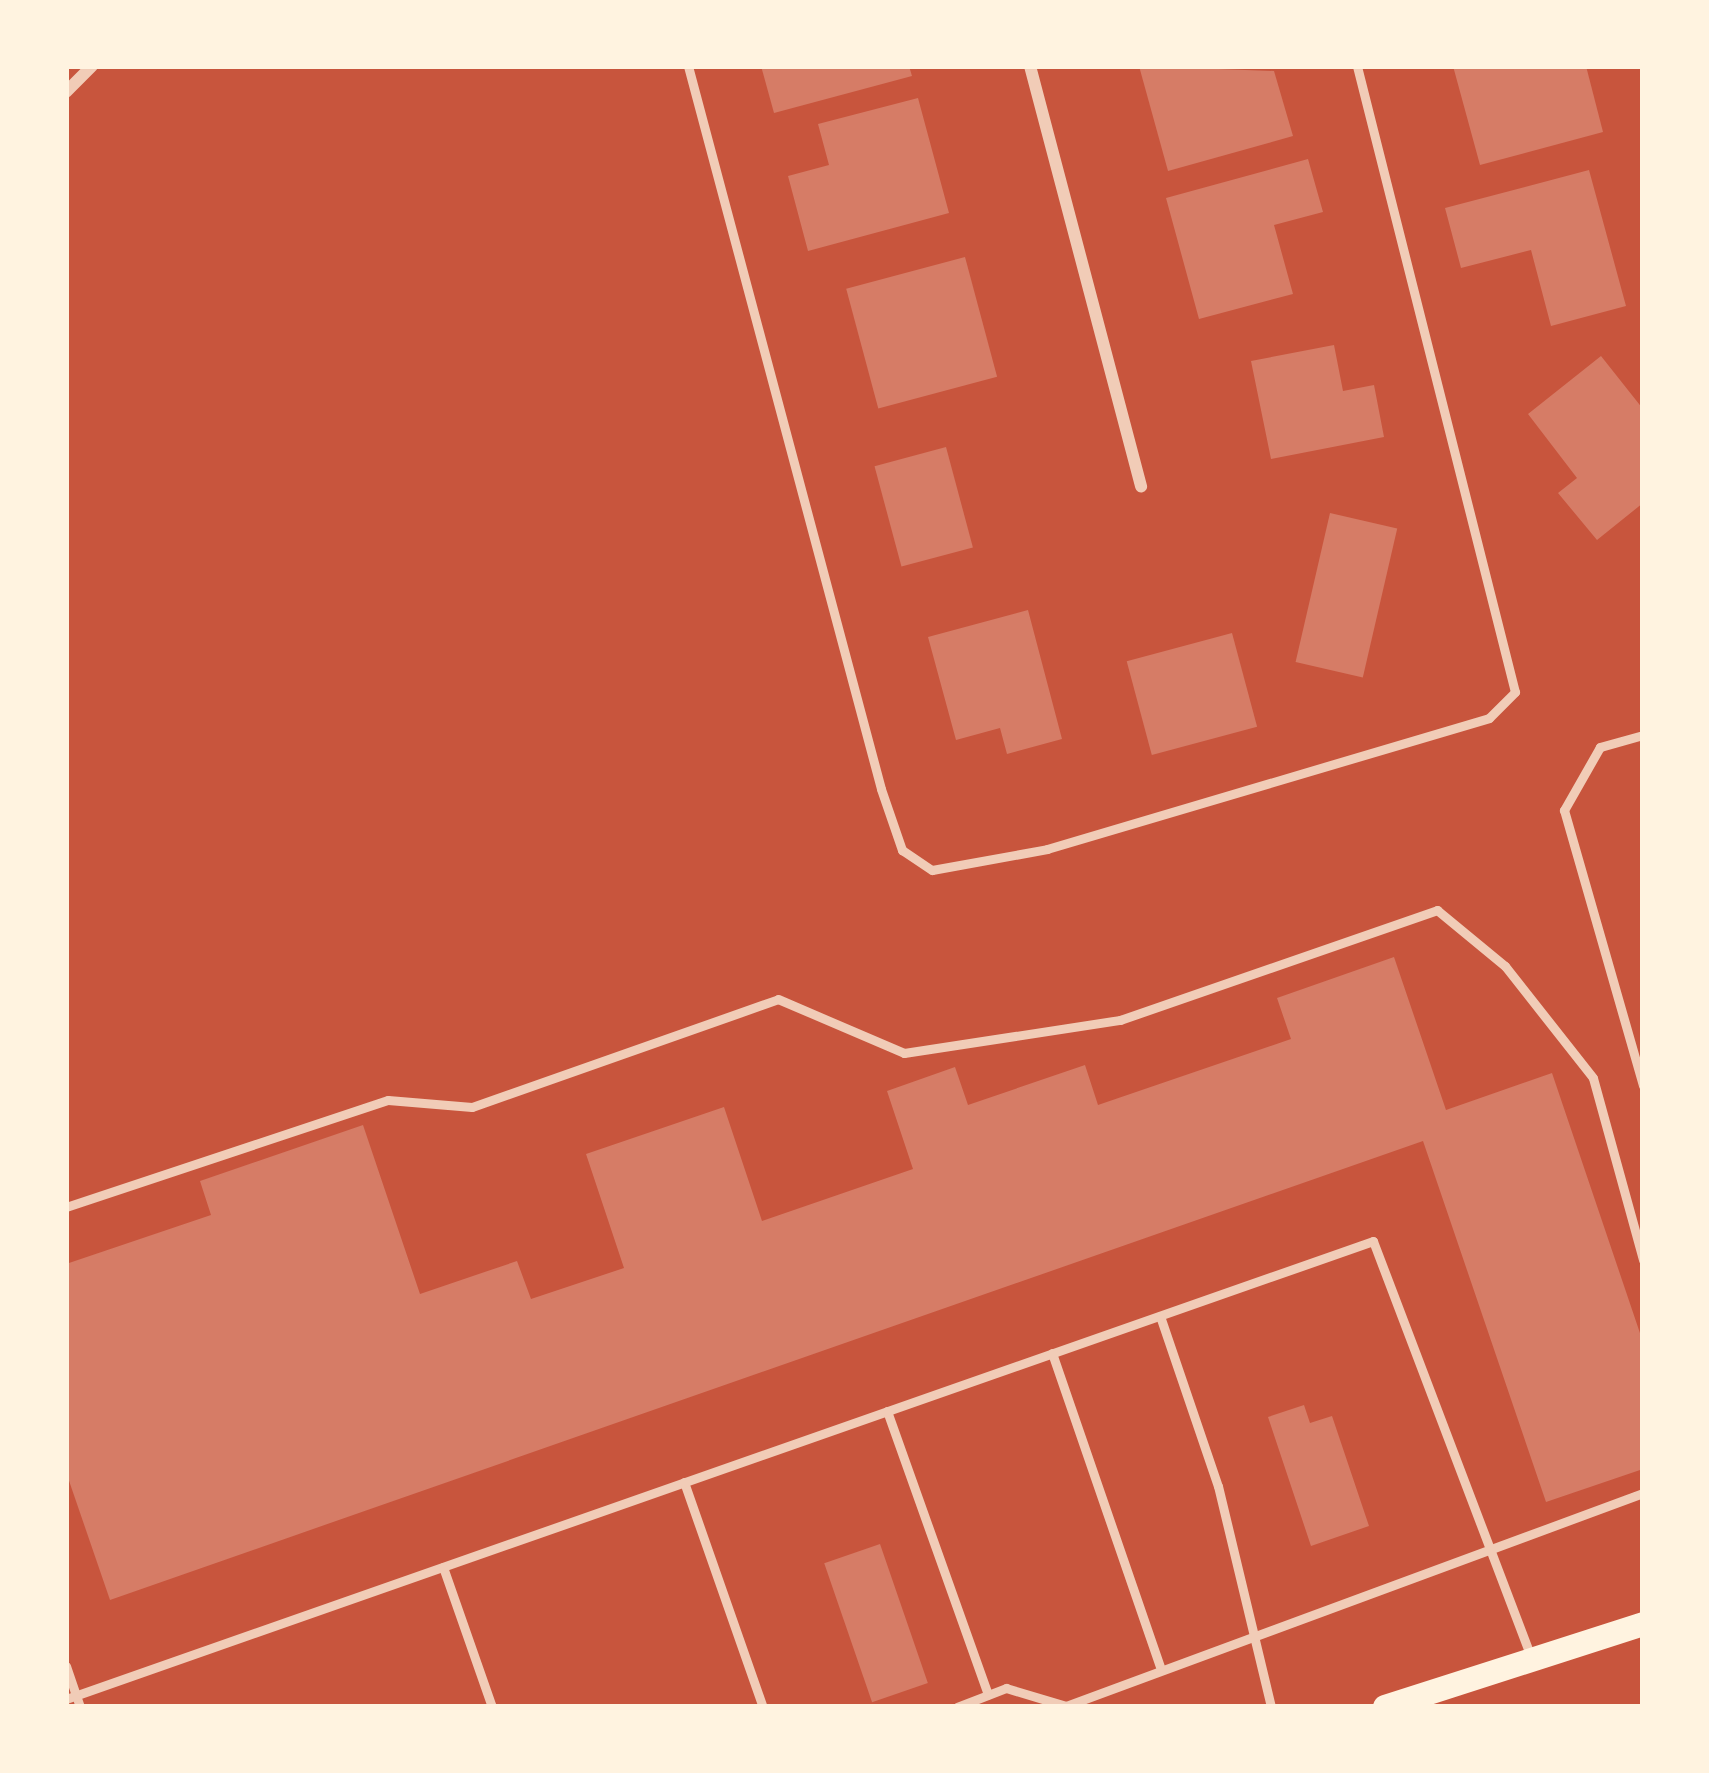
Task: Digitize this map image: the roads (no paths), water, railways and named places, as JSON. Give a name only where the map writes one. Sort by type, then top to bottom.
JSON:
[{"type":"main road","points":[[1385,1707],[1643,1624]]},
{"type":"street","points":[[66,92],[92,66]]},
{"type":"street","points":[[1030,66],[1141,487]]},
{"type":"lane","points":[[688,66],[881,789],[902,850],[932,870],[1047,849],[1490,718],[1515,692],[1357,66]]},
{"type":"lane","points":[[1643,735],[1600,747],[1564,810],[1643,1086]]},
{"type":"lane","points":[[66,1207],[388,1100],[472,1107],[778,998],[904,1053],[1120,1020],[1437,910],[1505,966],[1593,1078],[1643,1260]]},
{"type":"lane","points":[[66,1666],[74,1700],[1373,1241],[1532,1660]]},
{"type":"lane","points":[[1160,1316],[1256,1634],[1271,1707]]},
{"type":"lane","points":[[1052,1353],[1161,1670]]},
{"type":"lane","points":[[886,1411],[988,1695]]},
{"type":"lane","points":[[684,1482],[764,1707]]},
{"type":"lane","points":[[957,1707],[1006,1688],[1066,1706],[1256,1634],[1490,1554],[1643,1493]]},
{"type":"lane","points":[[443,1567],[492,1707]]}]
